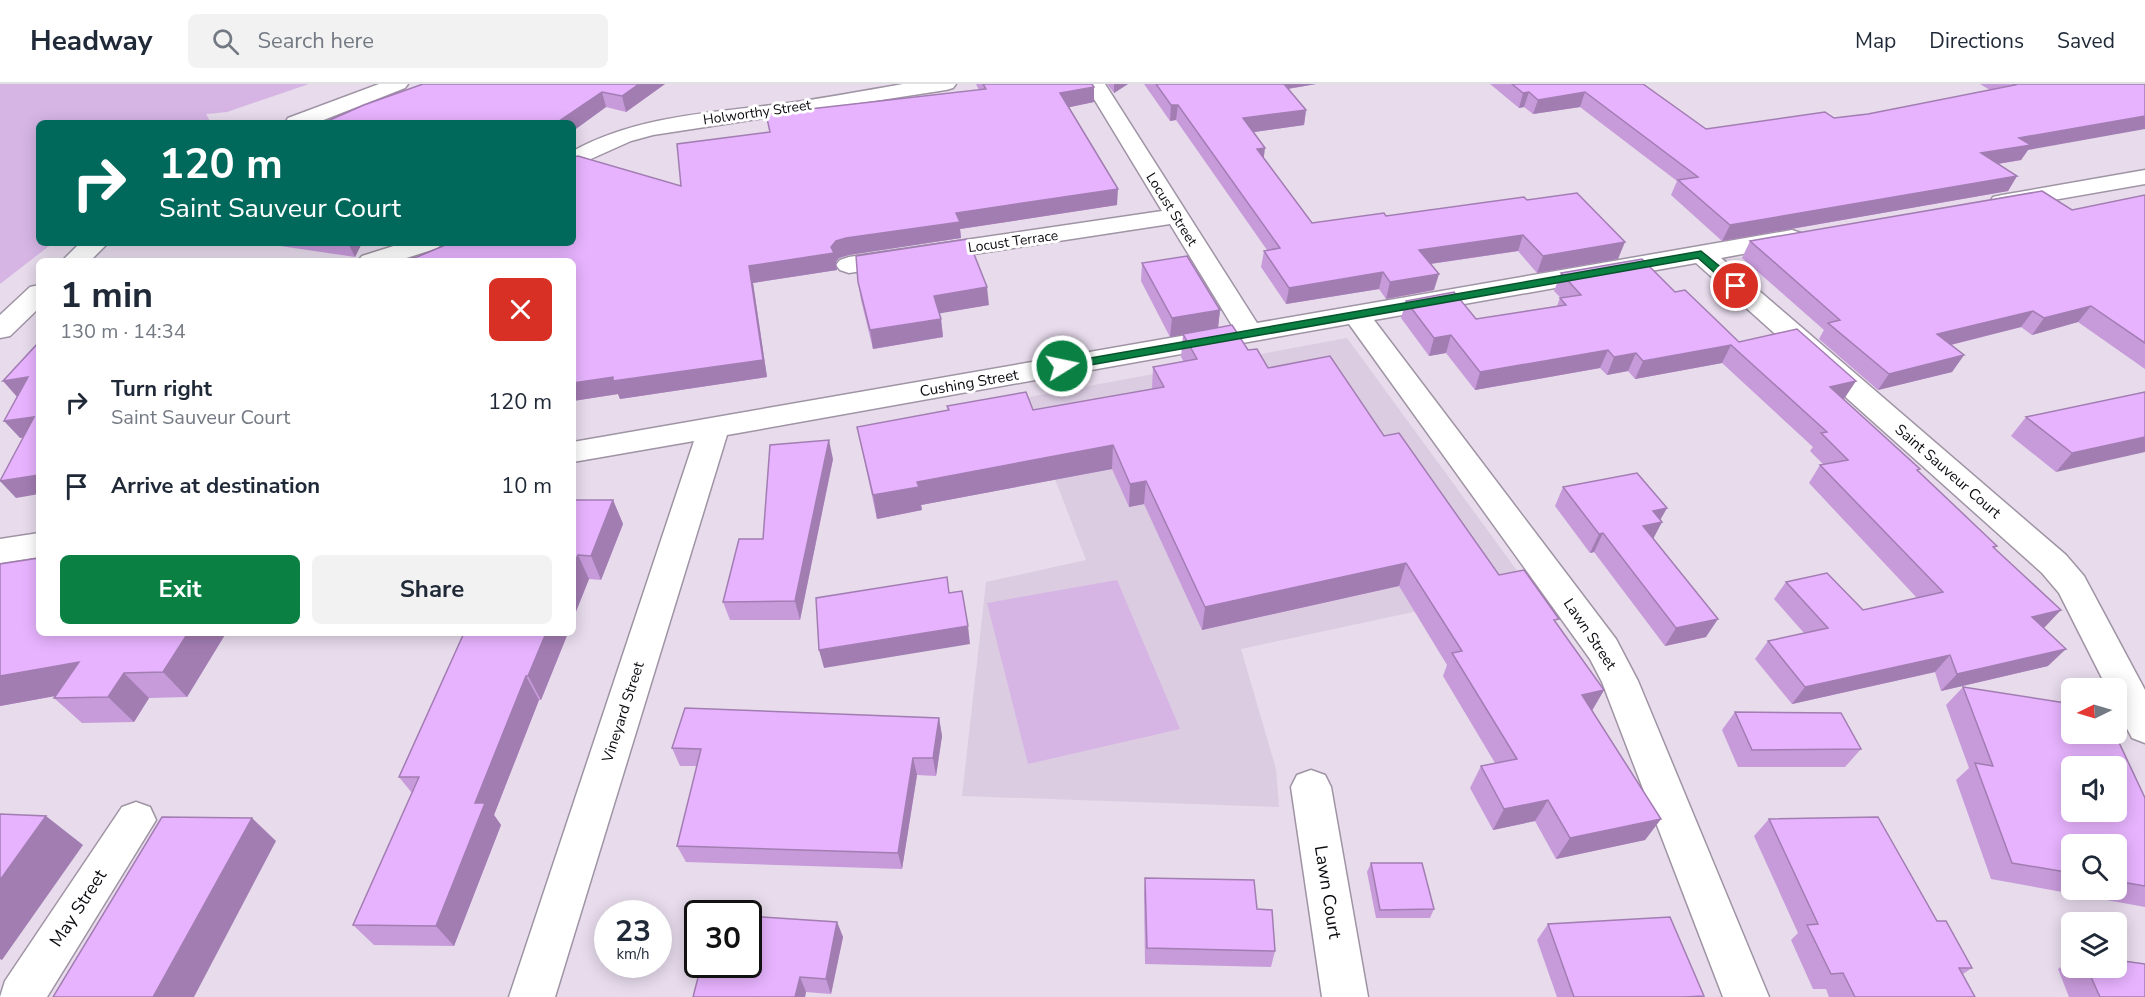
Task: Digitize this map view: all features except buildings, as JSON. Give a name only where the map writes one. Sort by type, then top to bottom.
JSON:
[{"type":"street","points":[[304,120],[398,84]]},
{"type":"street","name":"Holworthy Street","points":[[576,158],[610,141],[652,127],[806,97],[865,89],[946,84]]},
{"type":"street","name":"Locust Street","points":[[1095,84],[1250,333]]},
{"type":"street","points":[[1977,206],[2138,183]]},
{"type":"street","name":"Locust Terrace","points":[[849,265],[1177,216]]},
{"type":"street","name":"Cushing Street","points":[[576,451],[1816,234]]},
{"type":"street","points":[[78,258],[92,246]]},
{"type":"street","points":[[381,258],[419,246]]},
{"type":"street","name":"Saint Sauveur Court","points":[[1701,254],[2054,564],[2072,585],[2145,727]]},
{"type":"street","points":[[0,330],[36,296]]},
{"type":"street","name":"Lawn Street","points":[[1356,315],[1603,649],[1620,681],[1746,997]]},
{"type":"street","name":"Vineyard Street","points":[[532,997],[714,427]]},
{"type":"street","points":[[0,551],[36,545]]},
{"type":"street","name":"Lawn Court","points":[[1311,787],[1345,997]]},
{"type":"street","name":"May Street","points":[[21,997],[136,820]]},
{"type":"shaded area","points":[[0,84],[309,84],[227,112],[206,114],[209,120],[36,120],[36,246],[49,246],[0,284]]},
{"type":"shaded area","points":[[1347,338],[1529,587],[1241,649],[1276,769],[1279,807],[962,796],[986,582],[1086,560],[1024,398]]},
{"type":"shaded area","points":[[1117,580],[1180,729],[1028,764],[987,603]]},
{"type":"route","points":[[1062,366],[1701,254],[1736,286]]}]
